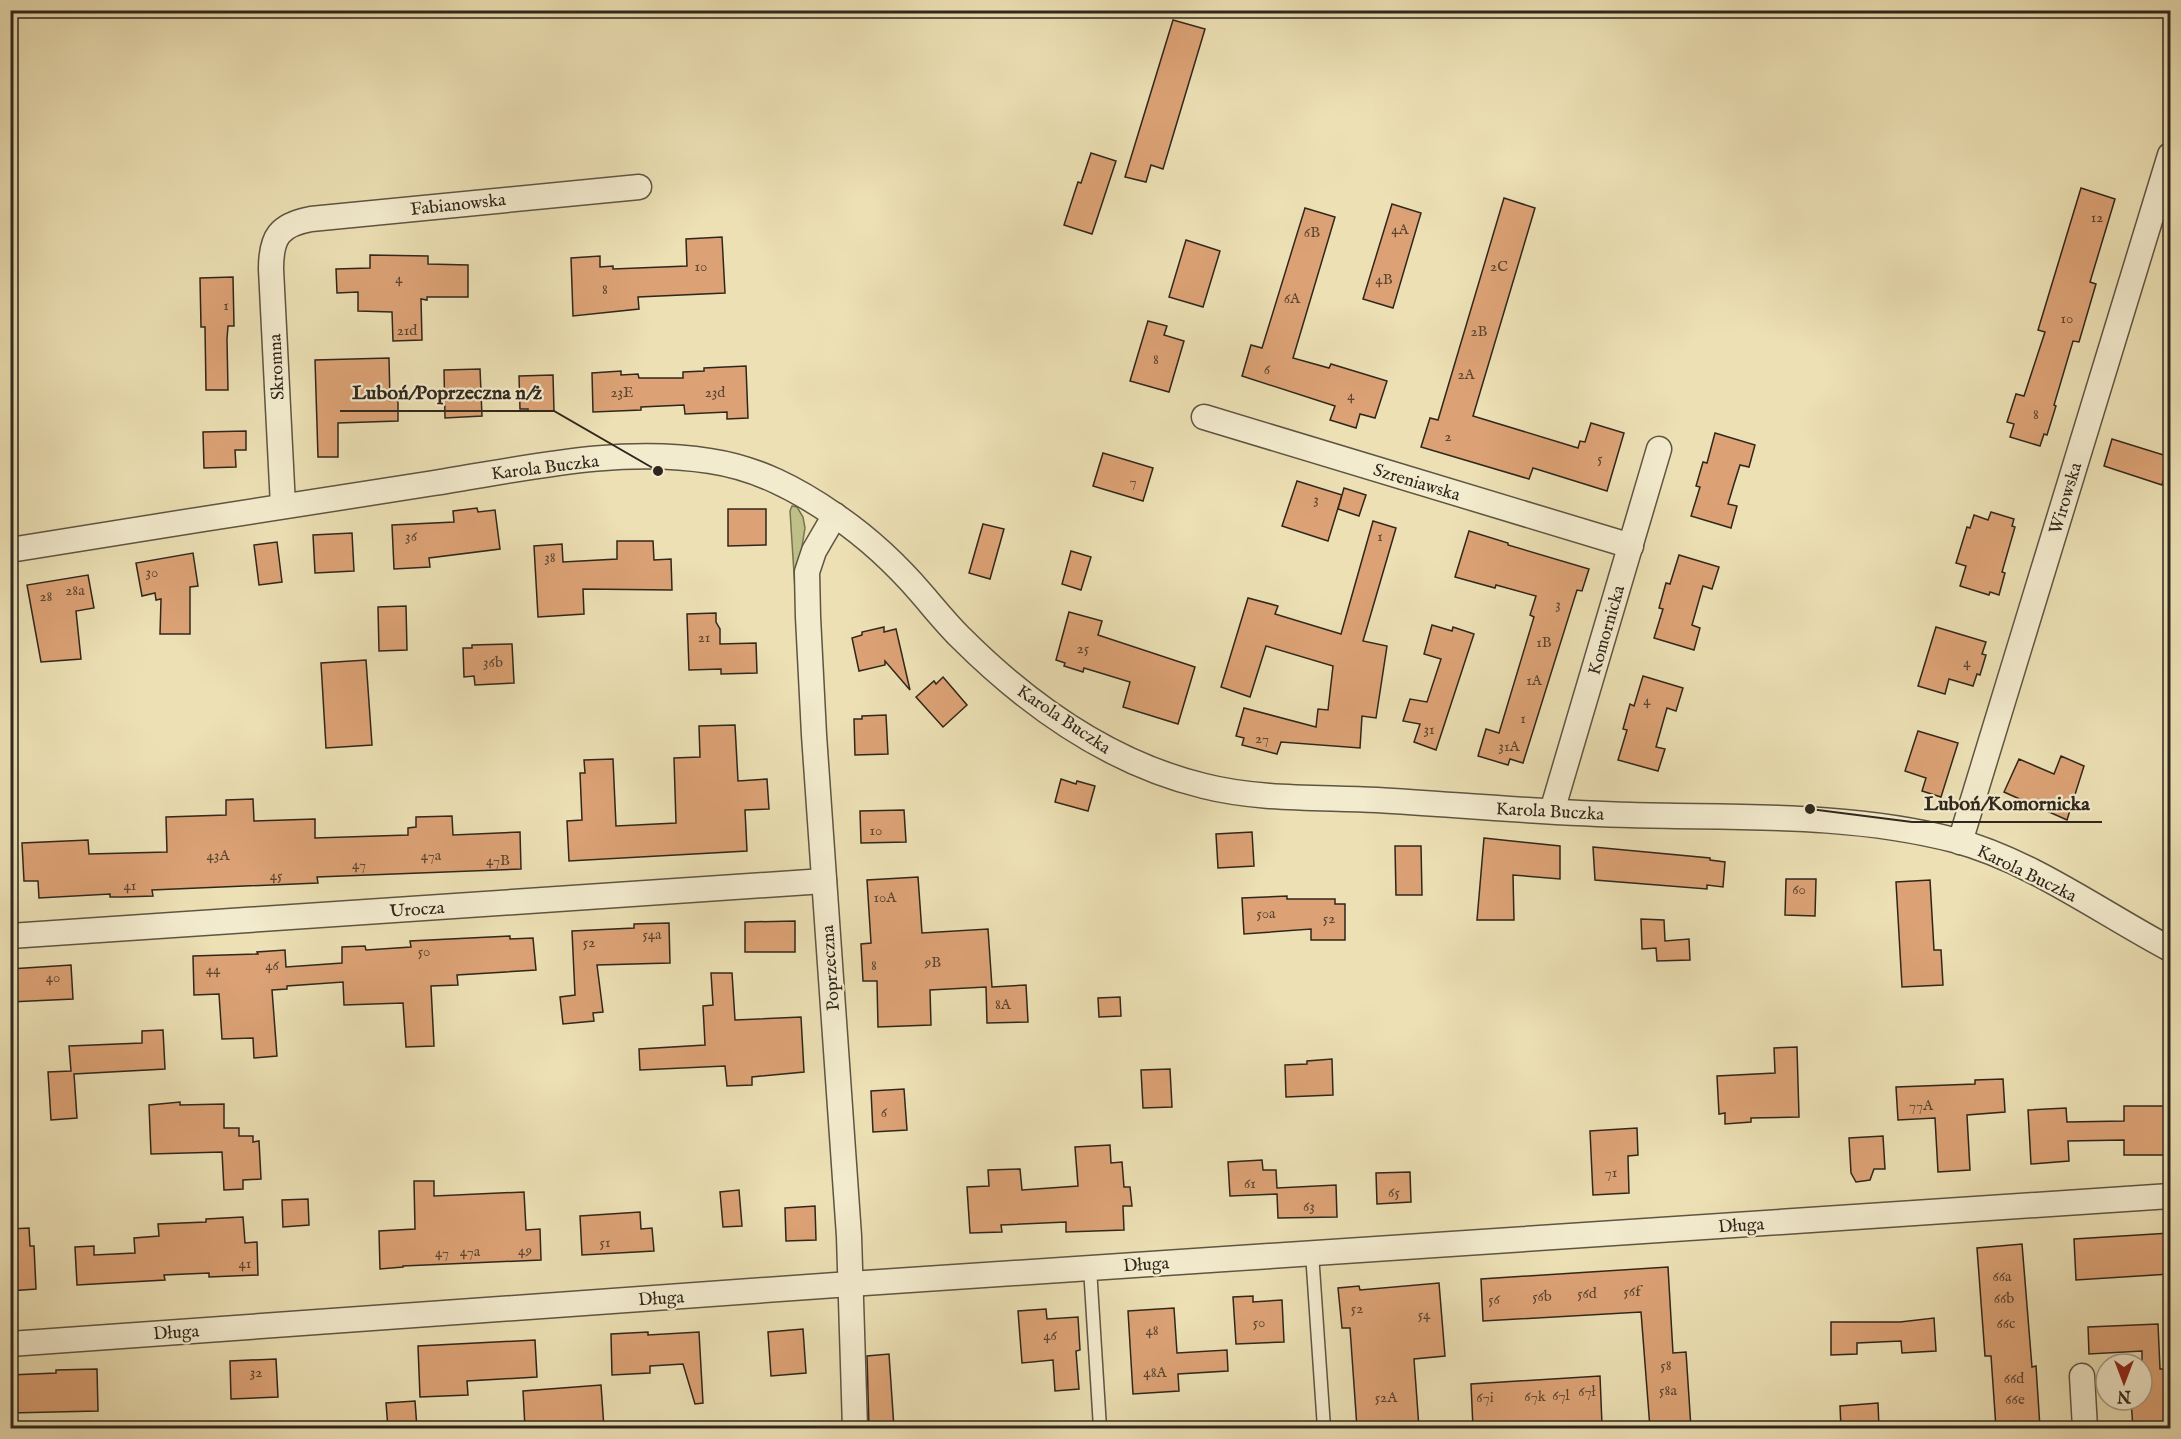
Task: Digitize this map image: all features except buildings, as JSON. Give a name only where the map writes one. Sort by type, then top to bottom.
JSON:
[{"type":"street","name":"Wirowska","points":[[1960,842],[2170,154]]},
{"type":"street","name":"Fabianowska","points":[[280,231],[295,222],[311,219],[639,187]]},
{"type":"street","name":"Skromna","points":[[280,231],[271,253],[271,269],[283,506]]},
{"type":"street","name":"Szreniawska","points":[[1204,417],[1631,546]]},
{"type":"street","name":"Komornicka","points":[[1552,811],[1659,449]]},
{"type":"street","name":"Karola Buczka","points":[[10,550],[560,464],[657,457],[708,460],[758,472],[790,487],[835,515],[875,546],[920,592],[957,635],[1001,676],[1066,725],[1113,753],[1181,779],[1234,792],[1552,811],[1831,821],[1906,830],[1982,849],[2030,871],[2170,949]]},
{"type":"street","name":"Poprzeczna","points":[[835,515],[814,551],[807,572],[814,735],[848,1224],[855,1428]]},
{"type":"street","name":"Urocza","points":[[10,936],[824,881]]},
{"type":"street","name":"Długa","points":[[10,1344],[850,1284],[2170,1196]]},
{"type":"street","points":[[2082,1377],[2085,1428]]},
{"type":"lane","points":[[1312,1254],[1324,1428]]},
{"type":"lane","points":[[1090,1268],[1100,1428]]},
{"type":"green space","points":[[792,506],[797,507],[803,517],[805,528],[795,589],[790,511]]},
{"type":"place","name":"Luboń/Poprzeczna n/ż","points":[[658,471]]},
{"type":"place","name":"Luboń/Komornicka","points":[[1810,809]]}]
